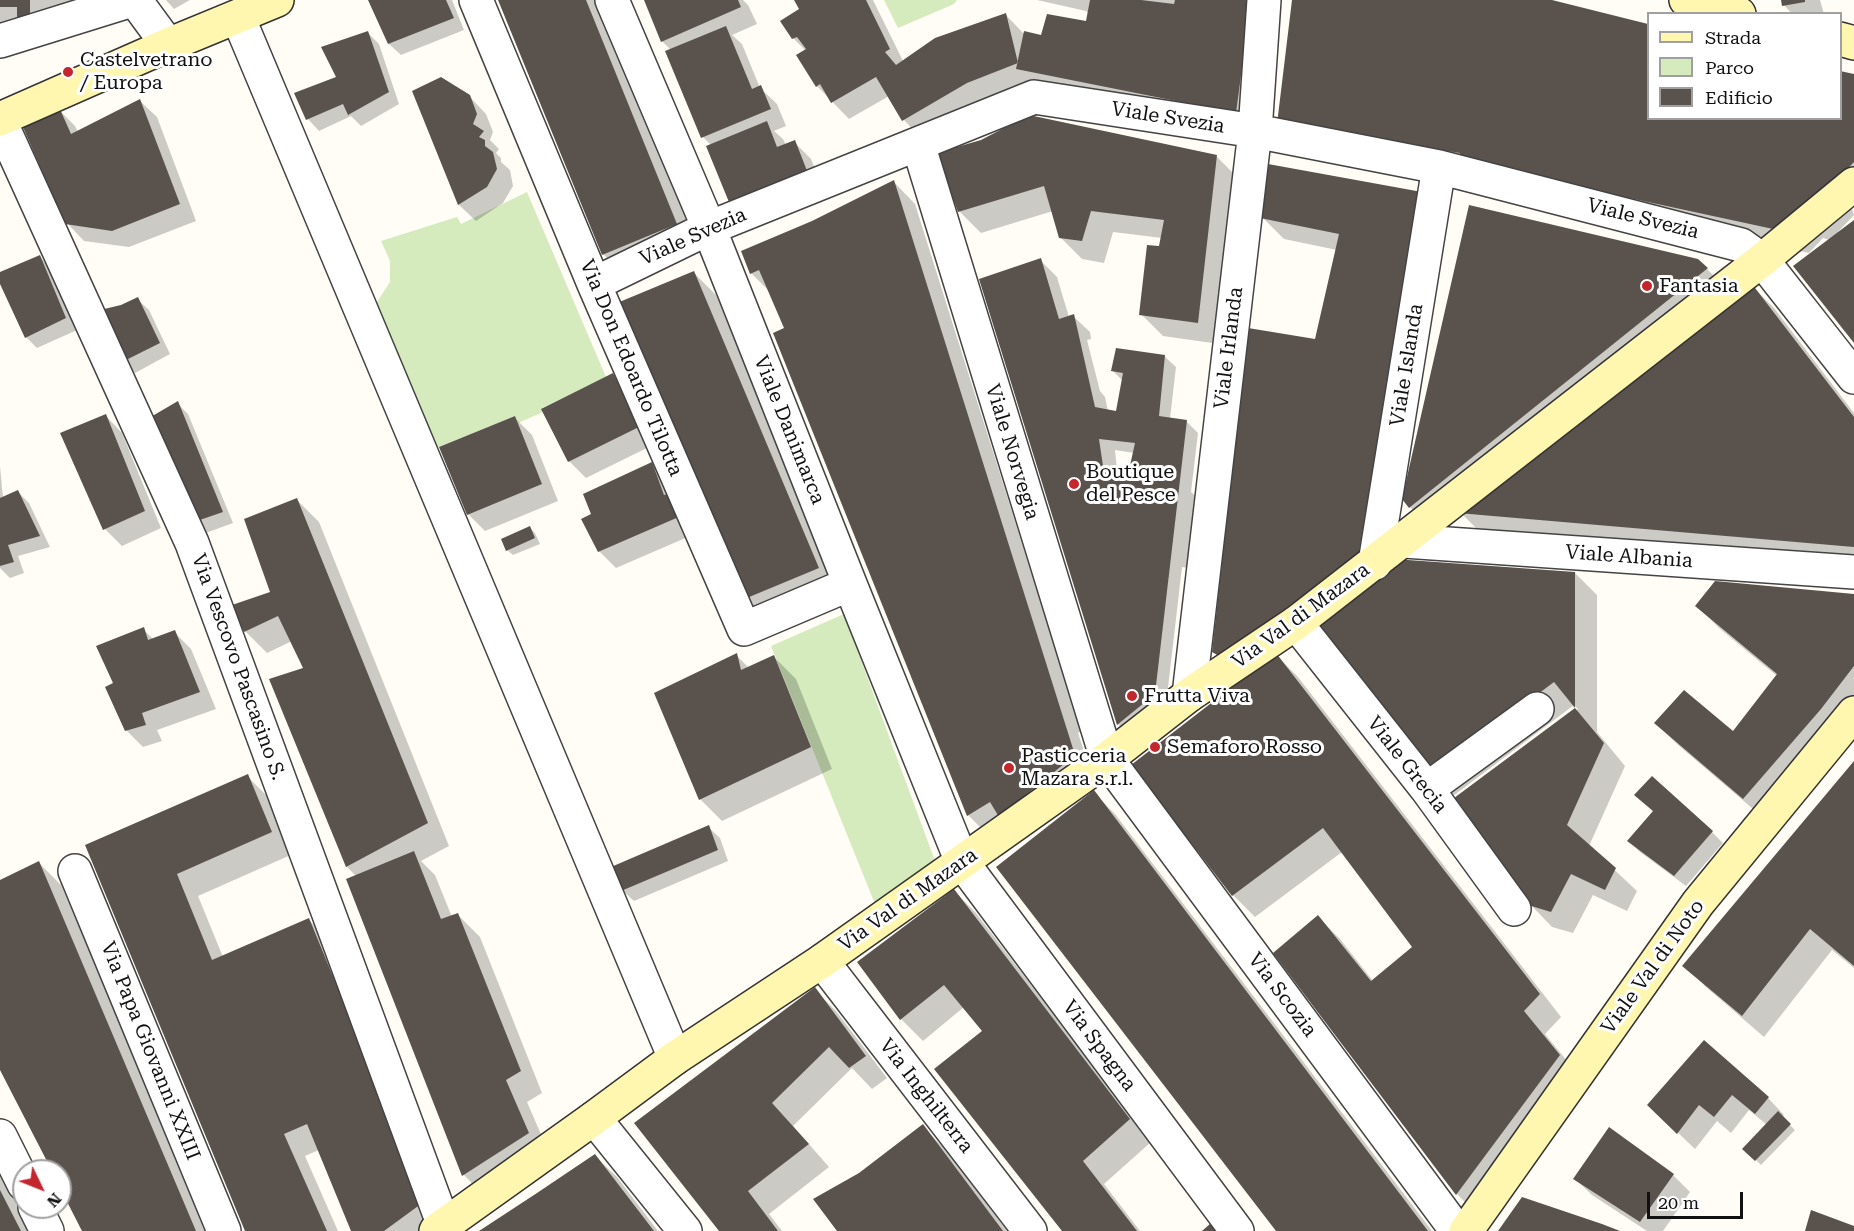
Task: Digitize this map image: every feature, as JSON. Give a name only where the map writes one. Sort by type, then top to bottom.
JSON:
[{"type":"street","points":[[0,41],[134,0],[168,45]]},
{"type":"street","points":[[0,120],[168,45],[277,0]]},
{"type":"street","name":"Via Don Edoardo Tilotta","points":[[476,0],[594,284],[744,629],[850,584]]},
{"type":"street","name":"Viale Danimarca","points":[[612,0],[709,228],[962,862]]},
{"type":"street","name":"Viale Irlanda","points":[[1188,695],[1255,131],[1264,0]]},
{"type":"street","points":[[1686,0],[1731,12]]},
{"type":"street","points":[[238,17],[675,1058]]},
{"type":"street","name":"Viale Svezia","points":[[594,284],[709,228],[1034,97],[1255,131],[1439,166],[1741,244],[1762,260],[1854,377]]},
{"type":"street","name":"Via Vescovo Pascasino S.","points":[[0,120],[192,543],[442,1230]]},
{"type":"street","name":"Viale Norvegia","points":[[918,144],[1107,759]]},
{"type":"street","name":"Viale Islanda","points":[[1376,563],[1439,166]]},
{"type":"street","name":"Via Val di Mazara","points":[[442,1230],[675,1058],[822,961],[1107,759],[1188,695],[1296,623],[1376,563],[1762,260],[1854,184]]},
{"type":"street","name":"Viale Albania","points":[[1404,541],[1854,572]]},
{"type":"street","name":"Viale Grecia","points":[[1296,623],[1427,789],[1514,909]]},
{"type":"street","points":[[1427,789],[1537,709]]},
{"type":"street","name":"Viale Val di Noto","points":[[1466,1231],[1698,903],[1854,713]]},
{"type":"street","name":"Via Scozia","points":[[1107,759],[1457,1231]]},
{"type":"street","name":"Via Spagna","points":[[962,862],[1237,1231]]},
{"type":"street","name":"Via Papa Giovanni XXIII","points":[[75,871],[224,1231]]},
{"type":"street","name":"Via Inghilterra","points":[[822,961],[1030,1231]]},
{"type":"street","points":[[594,1118],[685,1231]]},
{"type":"street","points":[[0,1136],[12,1160]]},
{"type":"green space","points":[[884,0],[957,0],[954,4],[898,28]]},
{"type":"green space","points":[[527,192],[606,377],[542,408],[543,412],[518,423],[515,416],[439,447],[427,447],[375,305],[390,282],[390,261],[381,241],[457,217],[461,224]]},
{"type":"green space","points":[[844,614],[935,861],[875,904],[771,646]]},
{"type":"building","points":[[0,0],[30,0],[30,17],[17,17],[17,7],[0,7]]},
{"type":"building","points":[[368,0],[446,0],[454,18],[388,44]]},
{"type":"building","points":[[498,0],[586,0],[677,224],[602,255]]},
{"type":"building","points":[[644,0],[738,0],[741,7],[661,42]]},
{"type":"building","points":[[794,0],[866,0],[890,49],[885,52],[896,65],[935,38],[1006,13],[1018,63],[967,83],[902,121],[876,77],[831,103],[820,84],[816,87],[796,55],[806,49],[797,37],[792,39],[780,21],[799,9]]},
{"type":"building","points":[[1090,0],[1141,0],[1174,4],[1175,0],[1251,0],[1236,113],[1016,69],[1024,31],[1041,35],[1047,14],[1086,21]]},
{"type":"building","points":[[1292,0],[1552,0],[1647,24],[1647,120],[1842,120],[1842,71],[1854,74],[1854,162],[1787,232],[1458,161],[1460,153],[1277,124]]},
{"type":"building","points":[[1781,0],[1805,0],[1805,2],[1782,6]]},
{"type":"building","points":[[726,26],[752,89],[761,85],[771,109],[701,138],[665,51]]},
{"type":"building","points":[[368,31],[389,92],[348,115],[343,104],[306,120],[294,93],[336,77],[321,47]]},
{"type":"building","points":[[441,77],[470,95],[477,114],[473,124],[484,131],[479,137],[485,140],[485,146],[493,152],[497,169],[487,187],[458,205],[412,91]]},
{"type":"building","points":[[140,99],[180,204],[112,231],[65,224],[22,125],[59,107],[71,134]]},
{"type":"building","points":[[1029,115],[1217,155],[1198,323],[1139,315],[1147,245],[1159,246],[1164,220],[1091,211],[1082,241],[1059,238],[1044,186],[958,212],[936,153],[981,140]]},
{"type":"building","points":[[767,121],[777,147],[795,140],[809,176],[731,207],[706,146]]},
{"type":"building","points":[[1268,164],[1422,192],[1358,557],[1219,656],[1212,652],[1248,328],[1315,339],[1339,234],[1260,218]]},
{"type":"building","points":[[894,180],[1075,755],[999,817],[990,802],[967,816],[773,333],[784,328],[759,270],[750,274],[741,251],[812,221]]},
{"type":"building","points":[[1469,205],[1698,259],[1708,268],[1409,508],[1402,499]]},
{"type":"building","points":[[1854,220],[1854,343],[1793,266]]},
{"type":"building","points":[[40,255],[66,318],[25,338],[0,284],[0,272]]},
{"type":"building","points":[[1041,258],[1059,319],[1074,314],[1095,407],[1116,411],[1123,373],[1111,371],[1116,348],[1165,355],[1159,416],[1187,420],[1155,694],[1117,725],[979,279]],"holes":[[[1099,439],[1135,443],[1129,470],[1103,466]]]},
{"type":"building","points":[[694,271],[819,568],[742,600],[617,303]]},
{"type":"building","points":[[1752,284],[1854,417],[1854,547],[1458,513]]},
{"type":"building","points":[[138,297],[160,343],[122,362],[100,310],[121,305]]},
{"type":"building","points":[[613,373],[639,427],[568,462],[541,409]]},
{"type":"building","points":[[178,401],[223,512],[191,523],[149,418]]},
{"type":"building","points":[[106,414],[145,511],[103,530],[60,433]]},
{"type":"building","points":[[515,416],[542,484],[467,515],[439,447]]},
{"type":"building","points":[[652,462],[664,495],[672,493],[681,516],[598,552],[581,519],[591,514],[583,494]]},
{"type":"building","points":[[18,490],[40,536],[8,545],[14,562],[0,566],[0,498]]},
{"type":"building","points":[[297,498],[428,823],[346,867],[269,679],[303,668],[278,616],[244,632],[232,605],[270,592],[244,519]]},
{"type":"building","points":[[530,526],[535,538],[506,551],[501,539]]},
{"type":"building","points":[[1394,559],[1575,572],[1575,708],[1554,682],[1430,775],[1311,624]]},
{"type":"building","points":[[1715,581],[1854,594],[1854,666],[1821,709],[1743,799],[1654,723],[1684,690],[1733,731],[1777,674],[1695,606]]},
{"type":"building","points":[[144,627],[148,640],[175,630],[200,692],[142,713],[146,725],[125,731],[105,687],[113,683],[96,646]]},
{"type":"building","points":[[737,653],[741,670],[774,655],[811,747],[699,800],[654,693]]},
{"type":"building","points":[[1276,653],[1540,994],[1524,1011],[1560,1055],[1456,1195],[1273,953],[1318,915],[1371,981],[1412,947],[1323,828],[1232,896],[1131,765]]},
{"type":"building","points":[[1575,708],[1604,743],[1567,825],[1616,868],[1605,890],[1571,874],[1551,912],[1528,905],[1450,801]]},
{"type":"building","points":[[1854,761],[1854,966],[1810,929],[1742,1016],[1682,966]]},
{"type":"building","points":[[248,774],[272,832],[177,874],[212,960],[309,918],[425,1201],[384,1231],[351,1231],[307,1124],[284,1134],[327,1231],[245,1231],[85,845]]},
{"type":"building","points":[[1652,776],[1713,831],[1674,876],[1627,841],[1653,811],[1634,795]]},
{"type":"building","points":[[1094,790],[1428,1231],[1276,1231],[996,867]]},
{"type":"building","points":[[709,825],[718,850],[621,891],[611,867]]},
{"type":"building","points":[[414,851],[441,919],[458,913],[521,1071],[506,1080],[529,1133],[462,1176],[346,879]]},
{"type":"building","points":[[39,861],[196,1231],[82,1231],[72,1211],[72,1159],[46,1159],[0,1070],[0,880]]},
{"type":"building","points":[[954,889],[1130,1119],[1083,1161],[1137,1231],[1062,1231],[934,1069],[982,1031],[944,985],[900,1020],[857,962]]},
{"type":"building","points":[[815,987],[866,1056],[849,1068],[829,1047],[772,1103],[809,1144],[748,1191],[778,1231],[719,1231],[634,1123]]},
{"type":"building","points":[[1704,1040],[1769,1097],[1755,1114],[1732,1095],[1714,1117],[1699,1105],[1677,1134],[1647,1105]]},
{"type":"building","points":[[1778,1111],[1791,1124],[1755,1161],[1742,1149]]},
{"type":"building","points":[[923,1124],[1003,1231],[837,1231],[813,1199],[859,1173]]},
{"type":"building","points":[[1609,1127],[1674,1174],[1640,1222],[1573,1179]]},
{"type":"building","points":[[595,1154],[654,1231],[479,1231],[537,1193]]},
{"type":"building","points":[[0,1190],[12,1213],[12,1219],[15,1219],[21,1231],[0,1231]]},
{"type":"building","points":[[1522,1197],[1602,1224],[1620,1231],[1498,1231]]},
{"type":"building","points":[[1811,1210],[1854,1226],[1854,1231],[1805,1231]]},
{"type":"building","points":[[1211,1223],[1216,1231],[1202,1231]]},
{"type":"place","name":"Castelvetrano / Europa","points":[[68,72]]},
{"type":"place","name":"Fantasia","points":[[1647,286]]},
{"type":"place","name":"Boutique del Pesce","points":[[1074,484]]},
{"type":"place","name":"Frutta Viva","points":[[1132,696]]},
{"type":"place","name":"Semaforo Rosso","points":[[1155,747]]},
{"type":"place","name":"Pasticceria Mazara s.r.l.","points":[[1009,768]]}]
